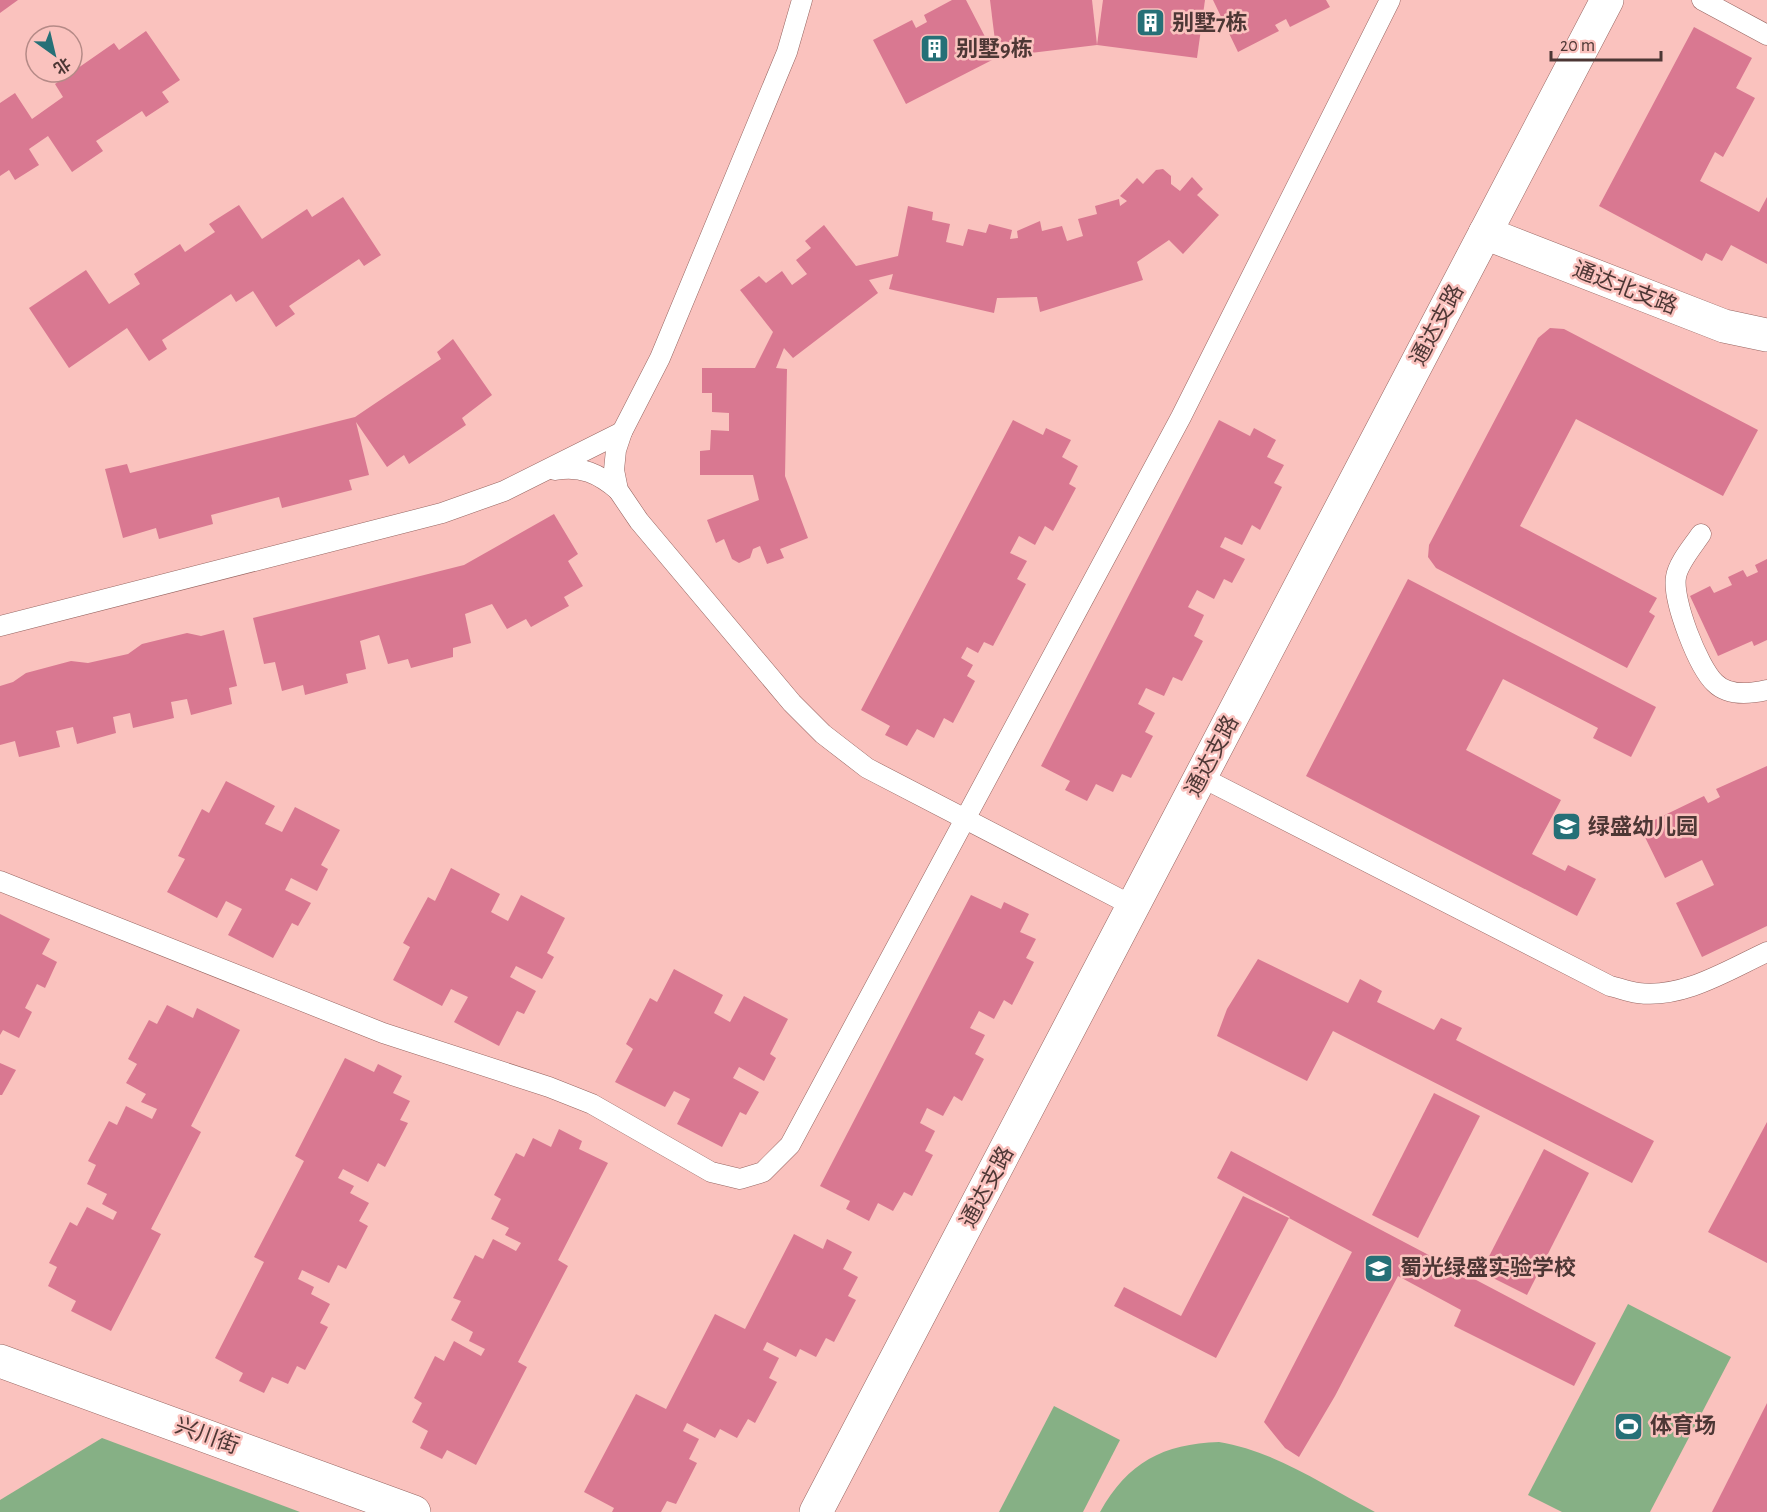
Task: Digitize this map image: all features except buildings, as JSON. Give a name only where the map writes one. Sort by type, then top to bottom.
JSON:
[{"type":"street","name":"通达支路","points":[[816,1512],[1607,0]]},
{"type":"street","name":"通达北支路","points":[[1485,233],[1724,326],[1767,335]]},
{"type":"street","name":"兴川街","points":[[0,1361],[414,1512]]},
{"type":"lane","points":[[618,490],[614,470],[622,432],[665,347],[787,52],[802,0]]},
{"type":"lane","points":[[0,880],[383,1033],[549,1087],[592,1104],[711,1172],[740,1179],[763,1172],[790,1145],[963,818],[1181,417],[1390,0]]},
{"type":"lane","points":[[1702,0],[1767,35]]},
{"type":"lane","points":[[0,626],[442,513],[504,490],[622,432]]},
{"type":"lane","points":[[545,471],[579,468],[601,476],[618,490],[639,521],[792,704],[823,734],[867,768],[1133,906]]},
{"type":"lane","points":[[1701,534],[1676,575],[1675,594],[1702,665],[1716,684],[1737,694],[1767,690]]},
{"type":"lane","points":[[1201,777],[1611,986],[1639,993],[1673,992],[1710,979],[1767,952]]},
{"type":"green space","name":"体育场","points":[[1628,1304],[1731,1357],[1650,1512],[1562,1512],[1528,1495]]},
{"type":"green space","points":[[1054,1406],[1120,1440],[1083,1512],[999,1512]]},
{"type":"green space","points":[[102,1438],[300,1512],[0,1512],[0,1500]]},
{"type":"green space","points":[[1219,1442],[1280,1461],[1375,1512],[1100,1512],[1123,1480],[1149,1459],[1181,1447]]},
{"type":"place","name":"别墅7栋","points":[[1151,23]]},
{"type":"place","name":"别墅9栋","points":[[935,49]]},
{"type":"place","name":"绿盛幼儿园","points":[[1567,827]]},
{"type":"place","name":"蜀光绿盛实验学校","points":[[1379,1268]]},
{"type":"place","name":"体育场","points":[[1629,1426]]}]
